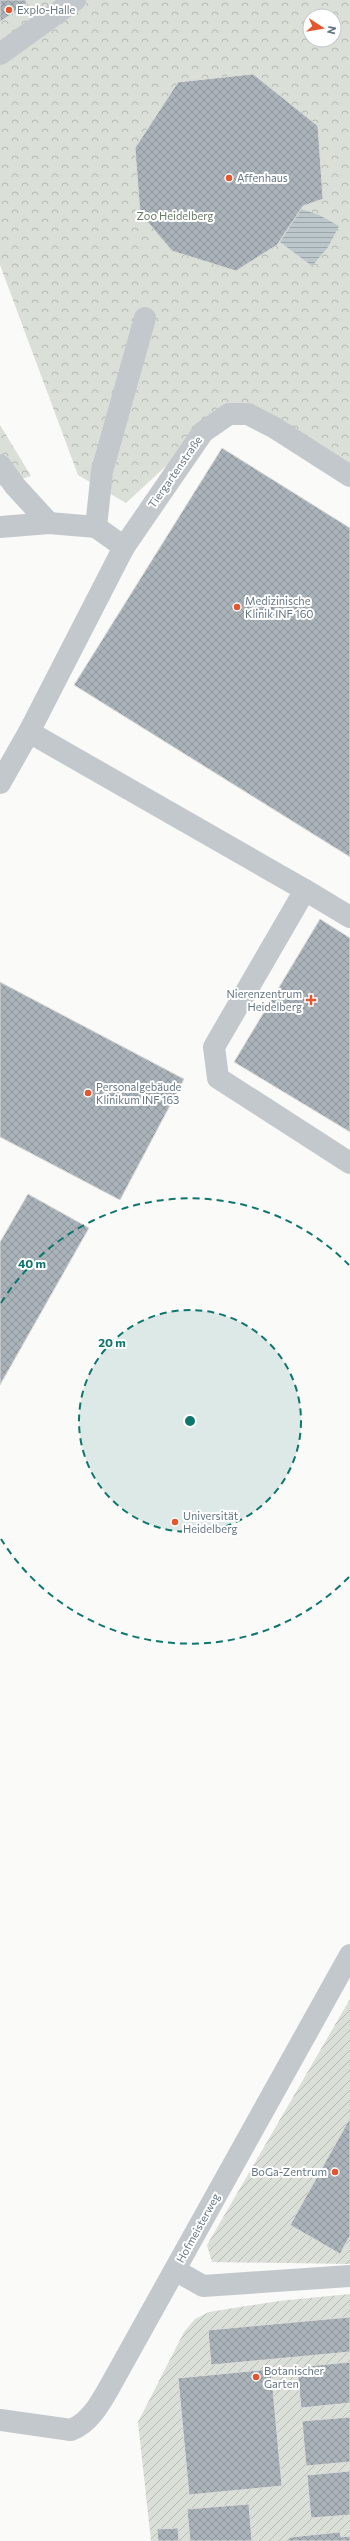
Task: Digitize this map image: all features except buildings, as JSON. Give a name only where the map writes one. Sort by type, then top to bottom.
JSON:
[{"type":"street","points":[[0,54],[75,0]]},
{"type":"street","points":[[96,527],[102,471],[145,318]]},
{"type":"street","name":"Tiergartenstraße","points":[[0,783],[29,732],[124,546],[203,432],[229,414],[248,414],[275,428],[349,474]]},
{"type":"street","points":[[0,465],[15,486],[49,523]]},
{"type":"street","points":[[0,527],[49,523],[96,527],[124,546]]},
{"type":"street","points":[[29,732],[350,917]]},
{"type":"street","points":[[305,890],[214,1048],[218,1078],[350,1163]]},
{"type":"street","name":"Hofmeisterweg","points":[[0,2420],[71,2430],[81,2427],[100,2402],[350,1955]]},
{"type":"street","points":[[175,2270],[203,2286],[350,2276]]},
{"type":"green space","name":"Zoo Heidelberg","points":[[0,0],[350,0],[350,464],[254,410],[203,432],[126,503],[78,475],[0,265]]},
{"type":"green space","points":[[0,425],[31,476],[0,486]]},
{"type":"green space","points":[[350,1999],[350,2264],[212,2262],[207,2245]]},
{"type":"green space","name":"Botanischer Garten","points":[[350,2294],[350,2541],[151,2541],[138,2422],[184,2332],[195,2319],[209,2312],[279,2301]]},
{"type":"shaded area","points":[[301,209],[319,215],[339,226],[328,247],[312,266],[280,242]]},
{"type":"place","name":"Explo-Halle","points":[[9,10]]},
{"type":"place","name":"Affenhaus","points":[[229,178]]},
{"type":"place","name":"Medizinische Klinik INF 160","points":[[237,607]]},
{"type":"place","name":"Nierenzentrum Heidelberg","points":[[311,1000]]},
{"type":"place","name":"Personalgebäude Klinikum INF 163","points":[[88,1093]]},
{"type":"place","name":"Universität Heidelberg","points":[[175,1522]]},
{"type":"place","name":"BoGa-Zentrum","points":[[335,2172]]},
{"type":"place","name":"Botanischer Garten","points":[[256,2377]]}]
